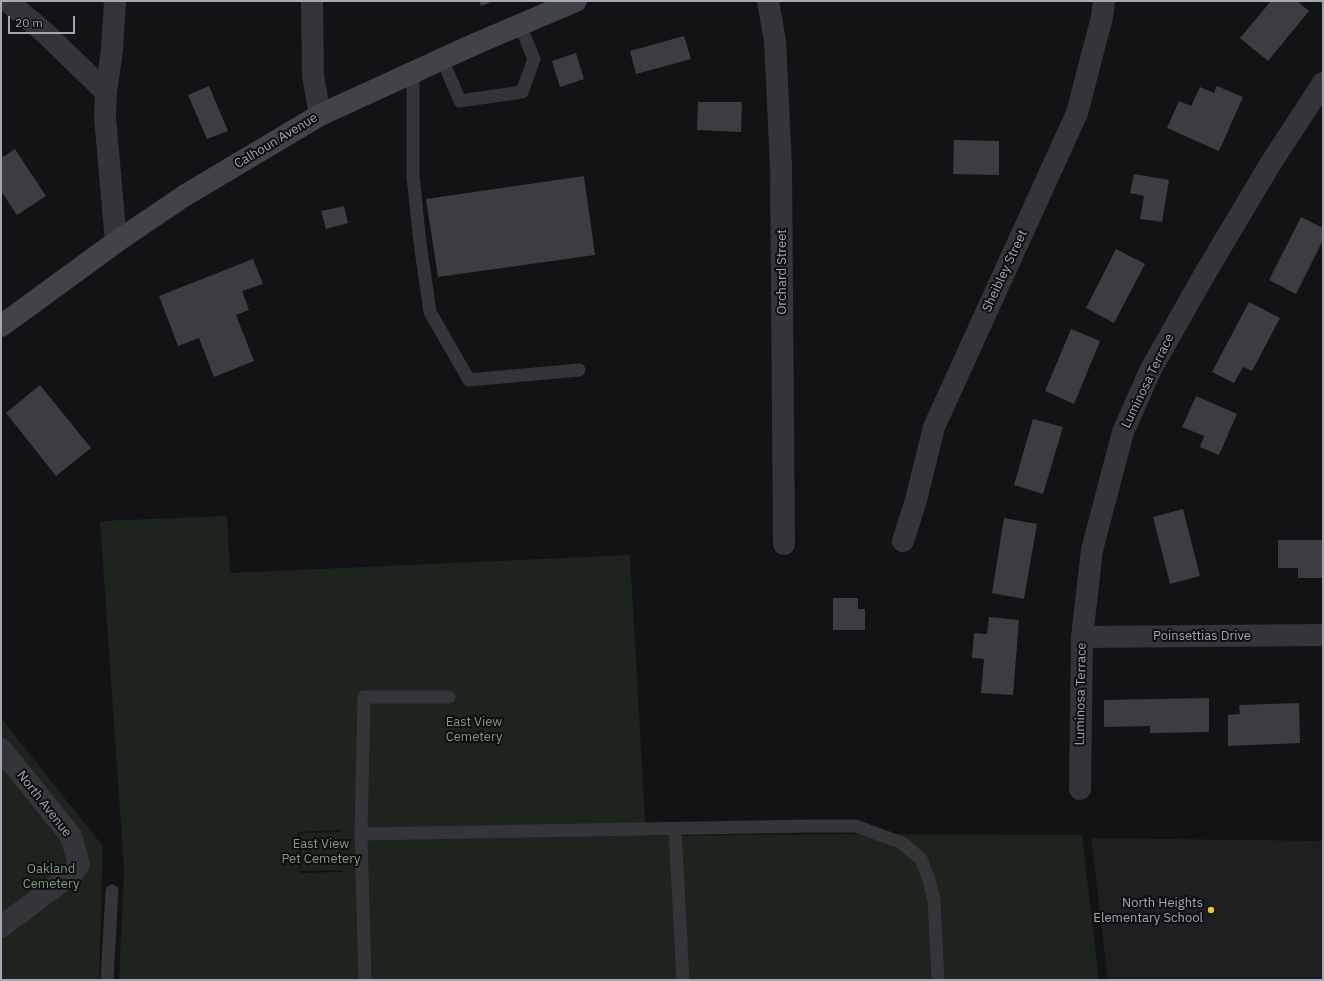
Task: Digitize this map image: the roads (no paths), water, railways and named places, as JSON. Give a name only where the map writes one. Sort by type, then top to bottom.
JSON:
[{"type":"street","points":[[7,1],[43,31],[106,92]]},
{"type":"street","points":[[114,1],[112,50],[106,92],[105,116],[116,242]]},
{"type":"street","points":[[312,1],[313,76],[320,115]]},
{"type":"street","name":"Calhoun Avenue","points":[[1,326],[116,242],[184,196],[320,115],[442,59],[576,1]]},
{"type":"street","name":"Orchard Street","points":[[768,1],[775,41],[781,166],[784,544]]},
{"type":"street","name":"Sheibley Street","points":[[903,541],[916,500],[934,427],[1077,113],[1102,17],[1104,1]]},
{"type":"street","name":"Luminosa Terrace","points":[[1080,789],[1082,637],[1092,550],[1122,432],[1151,369],[1202,277],[1269,166],[1323,83]]},
{"type":"street","name":"Poinsettias Drive","points":[[1082,637],[1323,636]]},
{"type":"street","name":"North Avenue","points":[[1,750],[71,836],[79,864],[73,873],[1,927]]},
{"type":"lane","points":[[442,59],[460,101],[522,92],[534,59],[520,25]]},
{"type":"lane","points":[[413,72],[413,176],[420,243],[430,312],[469,380],[579,370]]},
{"type":"lane","points":[[365,980],[361,834],[364,697],[449,697]]},
{"type":"lane","points":[[361,834],[856,826],[902,843],[921,859],[929,880],[934,900],[938,980]]},
{"type":"lane","points":[[675,828],[683,980]]},
{"type":"lane","points":[[108,980],[112,891]]},
{"type":"place","name":"North Heights Elementary School","points":[[1211,910]]},
{"type":"park label","name":"East View Cemetery","points":[[474,730]]},
{"type":"park label","name":"East View Pet Cemetery","points":[[321,852]]},
{"type":"park label","name":"Oakland Cemetery","points":[[51,876]]}]
